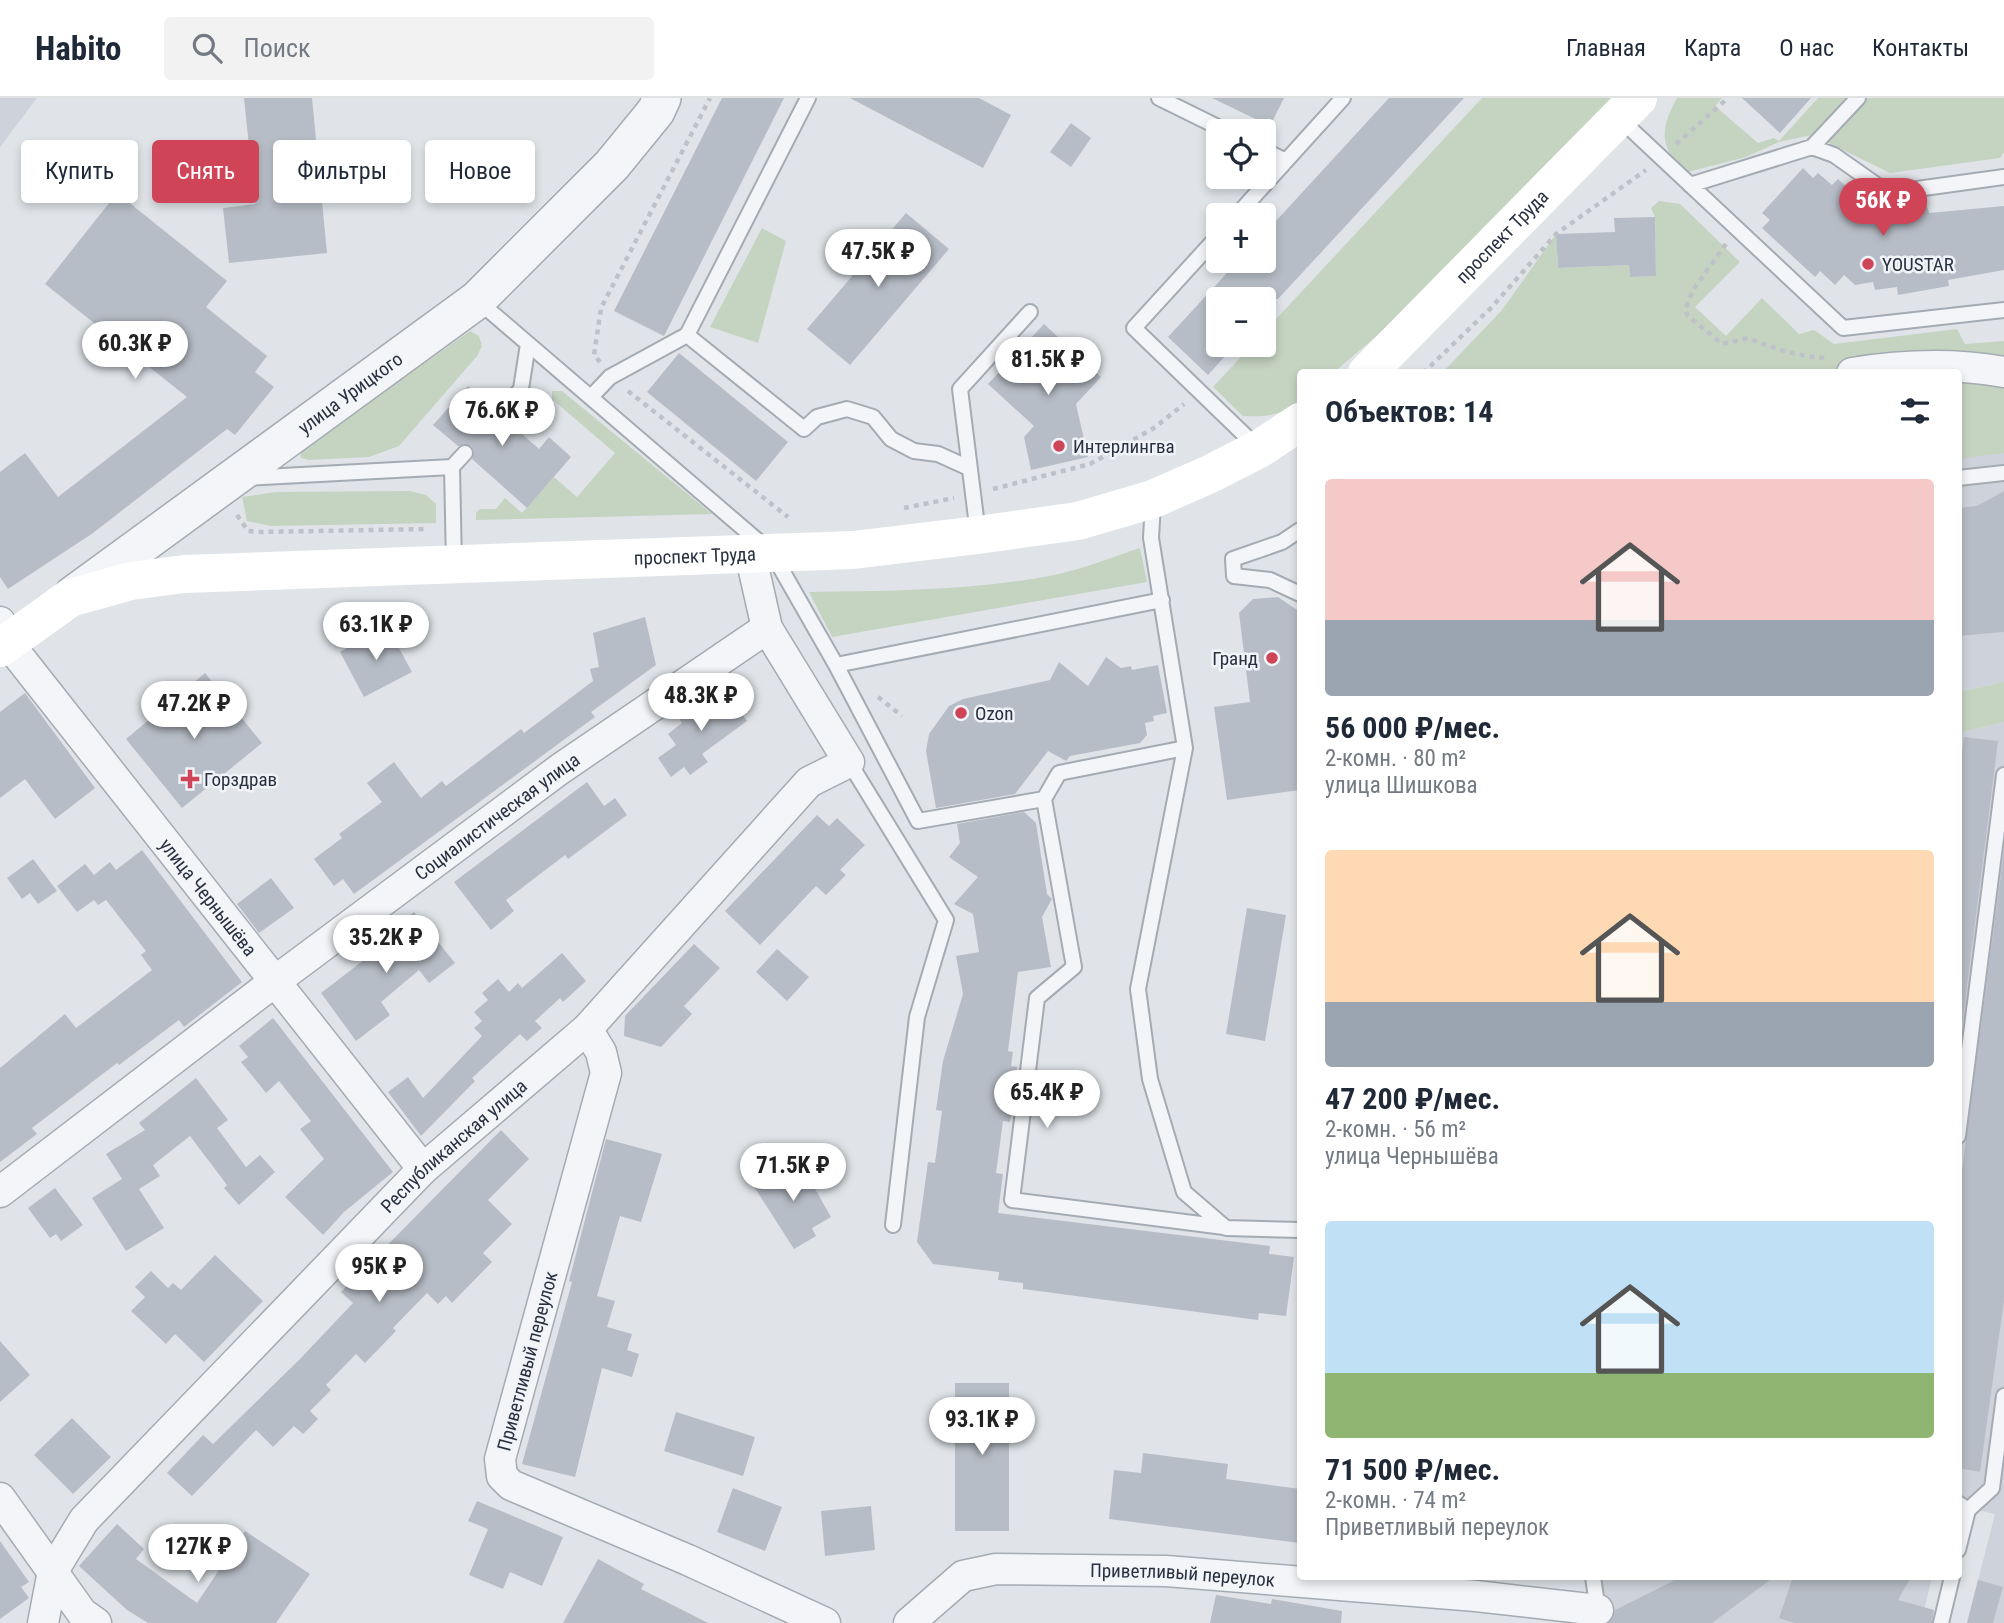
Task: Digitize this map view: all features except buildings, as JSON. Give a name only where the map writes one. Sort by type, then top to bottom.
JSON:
[{"type":"main road","name":"проспект Труда","points":[[1385,368],[1628,108]]},
{"type":"main road","name":"проспект Труда","points":[[70,598],[131,580],[184,574],[853,550],[978,536],[1079,521],[1153,499],[1259,449],[1297,424]]},
{"type":"main road","name":"улица Урицкого","points":[[3,638],[70,598]]},
{"type":"street","name":"улица Урицкого","points":[[70,598],[477,300],[612,165],[656,111],[662,98]]},
{"type":"street","points":[[1845,366],[1975,367],[2004,372]]},
{"type":"street","points":[[761,553],[767,628],[849,762]]},
{"type":"street","name":"Социалистическая улица","points":[[0,1192],[274,982],[560,769],[767,628]]},
{"type":"street","name":"улица Чернышёва","points":[[3,638],[423,1169]]},
{"type":"street","name":"Республиканская улица","points":[[43,1623],[53,1571],[84,1520],[423,1169],[587,1029],[808,782],[849,762]]},
{"type":"street","name":"Приветливый переулок","points":[[587,1029],[601,1052],[606,1073],[500,1460],[502,1476],[511,1485],[688,1560],[825,1623]]},
{"type":"street","points":[[0,1498],[82,1613],[96,1623]]},
{"type":"street","name":"Приветливый переулок","points":[[921,1619],[963,1576],[996,1569],[1166,1571],[1476,1596],[1598,1617]]},
{"type":"lane","points":[[590,397],[610,377],[687,335],[808,98]]},
{"type":"lane","points":[[1159,98],[1206,121]]},
{"type":"lane","points":[[1248,203],[1343,98]]},
{"type":"lane","points":[[1690,185],[1812,147],[1858,98]]},
{"type":"lane","points":[[1628,108],[1662,158],[1843,328],[2004,310]]},
{"type":"lane","points":[[1812,147],[1834,155],[1888,193],[2004,177]]},
{"type":"lane","points":[[1276,156],[1286,161]]},
{"type":"lane","points":[[1206,249],[1134,328],[1259,449]]},
{"type":"lane","points":[[477,300],[590,397],[761,553],[836,665],[918,821],[1044,799]]},
{"type":"lane","points":[[978,536],[960,389],[1030,312]]},
{"type":"lane","points":[[687,335],[804,429],[817,417],[847,409],[873,416],[891,439],[914,451],[938,454],[969,468]]},
{"type":"lane","points":[[499,414],[521,389],[528,344]]},
{"type":"lane","points":[[231,479],[452,467],[465,453]]},
{"type":"lane","points":[[452,467],[454,565]]},
{"type":"lane","points":[[1962,478],[2004,473]]},
{"type":"lane","points":[[1153,499],[1151,538],[1185,748],[1138,989],[1150,1079],[1184,1192],[1226,1228]]},
{"type":"lane","points":[[1297,532],[1282,542],[1233,559],[1234,576],[1270,580],[1297,593]]},
{"type":"lane","points":[[836,665],[1162,600]]},
{"type":"lane","points":[[1185,748],[1059,773],[1044,799],[1074,967],[1037,998],[1012,1200],[1226,1228],[1297,1230]]},
{"type":"lane","points":[[849,762],[946,920],[917,1017],[892,1225]]},
{"type":"lane","points":[[1962,1105],[2004,775]]},
{"type":"lane","points":[[1963,1506],[1998,1488],[2004,1396]]},
{"type":"lane","points":[[1593,1580],[1598,1617]]},
{"type":"lane","points":[[1941,1623],[1951,1580]]},
{"type":"path","points":[[1427,369],[1492,307],[1556,234],[1662,158],[1728,98]]},
{"type":"path","points":[[1739,230],[1719,252],[1693,290],[1685,310],[1688,316],[1722,344],[1748,338],[1759,345],[1797,356],[1845,366]]},
{"type":"path","points":[[878,697],[902,716]]},
{"type":"shaded area","points":[[0,98],[37,98],[0,147]]},
{"type":"shaded area","points":[[2004,452],[2004,682],[1962,691],[1962,457]]},
{"type":"shaded area","points":[[2004,722],[2004,1623],[1967,1623],[1995,1514],[1962,1507],[1962,732]]},
{"type":"shaded area","points":[[1595,1580],[1931,1580],[1921,1623],[1600,1623]]},
{"type":"green space","points":[[1482,98],[1611,98],[1380,333],[1338,369],[1297,369],[1297,402],[1267,416],[1243,416],[1213,387],[1241,357],[1276,357],[1276,319]]},
{"type":"green space","points":[[1677,98],[1722,98],[1715,106],[1758,143],[1774,138],[1779,141],[1818,98],[1857,98],[1826,132],[1779,142],[1746,157],[1684,173],[1670,154],[1665,137],[1667,119]]},
{"type":"green space","points":[[1865,98],[2004,98],[2004,152],[2000,158],[1890,173],[1825,141]]},
{"type":"green space","points":[[1659,201],[1680,204],[1740,262],[1695,307],[1726,336],[1762,298],[1799,334],[1814,330],[1834,344],[1957,329],[1965,344],[2004,341],[2004,365],[1928,369],[1446,369],[1502,310],[1556,234],[1558,268],[1629,265],[1630,277],[1656,276],[1655,217],[1651,208]]},
{"type":"green space","points":[[762,228],[786,241],[758,343],[710,327]]},
{"type":"green space","points":[[470,331],[479,336],[482,346],[477,356],[399,446],[369,457],[309,460],[301,458],[300,451]]},
{"type":"green space","points":[[1962,376],[2004,386],[2004,453],[1962,458]]},
{"type":"green space","points":[[552,391],[562,391],[712,514],[476,520],[476,513],[480,509],[496,509],[505,498],[522,513],[554,477],[577,497],[615,453],[552,399]]},
{"type":"green space","points":[[410,491],[426,495],[436,504],[436,523],[271,526],[247,521],[242,497],[276,492]]},
{"type":"green space","points":[[1140,548],[1147,582],[832,637],[809,592],[932,589],[1024,580],[1076,570]]},
{"type":"green space","points":[[2004,682],[2004,722],[1962,732],[1962,691]]},
{"type":"place","name":"YOUSTAR","points":[[1868,264]]},
{"type":"place","name":"Интерлингва","points":[[1059,446]]},
{"type":"place","name":"Гранд","points":[[1272,658]]},
{"type":"place","name":"Ozon","points":[[961,713]]},
{"type":"place","name":"Горздрав","points":[[190,779]]}]
